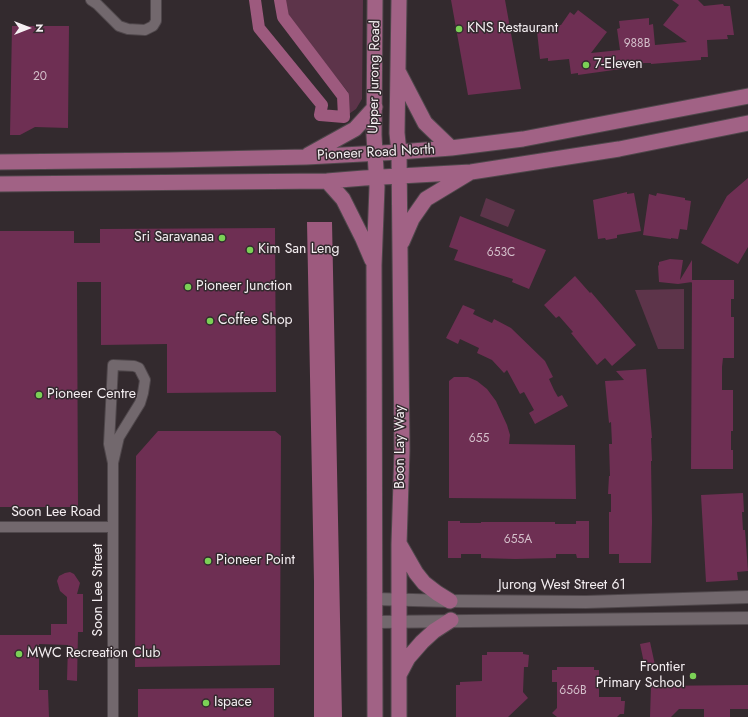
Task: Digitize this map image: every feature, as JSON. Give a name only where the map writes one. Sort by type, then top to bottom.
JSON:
[{"type":"main road","name":"Upper Jurong Road","points":[[375,0],[374,135],[376,177]]},
{"type":"main road","name":"Upper Jurong Road","points":[[399,0],[397,133],[399,176]]},
{"type":"main road","points":[[399,72],[425,123],[451,148]]},
{"type":"main road","name":"Pioneer Road North","points":[[0,162],[306,157],[451,148],[523,139],[748,96]]},
{"type":"main road","points":[[306,157],[355,129],[375,107]]},
{"type":"main road","name":"Pioneer Road North","points":[[0,184],[327,181],[470,172],[620,149],[748,123]]},
{"type":"main road","points":[[400,247],[412,219],[426,199],[470,172]]},
{"type":"main road","name":"Boon Lay Way","points":[[399,176],[402,450],[399,544],[399,717]]},
{"type":"main road","name":"Boon Lay Way","points":[[376,177],[374,265],[376,717]]},
{"type":"main road","points":[[327,181],[343,199],[374,265]]},
{"type":"main road","points":[[399,544],[416,573],[424,583],[450,601]]},
{"type":"main road","points":[[399,676],[408,658],[422,642],[434,631],[451,620]]},
{"type":"street","points":[[91,0],[119,26],[128,29],[145,30],[153,26],[156,21],[156,0]]},
{"type":"street","name":"Soon Lee Street","points":[[113,463],[119,437],[140,403],[143,393],[145,380],[139,368],[134,366],[114,365],[110,444],[113,463],[113,717]]},
{"type":"street","name":"Soon Lee Road","points":[[0,527],[113,527]]},
{"type":"street","name":"Jurong West Street 61","points":[[375,599],[586,602],[748,597]]},
{"type":"street","points":[[375,622],[748,618]]},
{"type":"shaded area","points":[[285,0],[363,0],[362,99],[356,109],[346,116],[348,92],[287,16]]},
{"type":"shaded area","points":[[486,198],[515,210],[508,227],[480,216]]},
{"type":"shaded area","points":[[307,222],[332,222],[342,717],[314,717],[314,582]]},
{"type":"shaded area","points":[[684,289],[684,349],[658,349],[635,290]]},
{"type":"building","points":[[451,0],[505,0],[521,89],[468,95]]},
{"type":"building","points":[[672,0],[698,0],[704,6],[723,4],[724,6],[730,6],[734,35],[727,35],[728,39],[707,40],[708,57],[701,57],[701,60],[628,65],[628,68],[578,75],[578,73],[571,74],[569,59],[548,61],[548,58],[540,59],[537,31],[543,30],[543,27],[561,25],[570,12],[574,15],[578,10],[607,32],[591,53],[620,50],[617,29],[620,28],[619,21],[649,18],[649,25],[653,24],[655,45],[687,42],[663,25],[679,5]]},
{"type":"building","points":[[12,26],[69,26],[68,128],[35,127],[20,135],[10,135]]},
{"type":"building","points":[[748,178],[748,247],[738,264],[701,243],[727,196]]},
{"type":"building","points":[[627,192],[627,194],[634,193],[641,231],[617,235],[617,238],[606,240],[605,238],[598,239],[593,200]]},
{"type":"building","points":[[657,193],[685,198],[685,200],[691,201],[687,230],[680,229],[678,239],[643,235],[649,194],[656,196]]},
{"type":"building","points":[[460,216],[546,250],[529,289],[512,282],[513,279],[454,260],[458,250],[449,247]]},
{"type":"building","points":[[275,228],[276,392],[167,393],[167,344],[101,345],[101,282],[77,282],[78,507],[0,507],[0,231],[74,231],[74,243],[100,243],[100,229]]},
{"type":"building","points":[[670,259],[683,260],[680,280],[692,260],[692,282],[678,284],[659,282],[659,262]]},
{"type":"building","points":[[575,276],[590,293],[591,292],[636,345],[612,366],[605,358],[597,365],[571,333],[573,332],[559,316],[556,318],[544,305]]},
{"type":"building","points":[[692,280],[734,280],[734,299],[731,299],[731,317],[734,317],[734,358],[723,358],[722,367],[722,390],[733,390],[733,431],[731,431],[731,450],[733,450],[733,469],[691,469]]},
{"type":"building","points":[[463,305],[475,310],[473,314],[492,323],[494,319],[511,328],[545,361],[553,377],[549,379],[554,390],[558,397],[562,395],[568,406],[535,424],[529,413],[534,410],[524,392],[520,394],[507,370],[504,373],[492,360],[477,353],[479,348],[460,339],[458,344],[446,338]]},
{"type":"building","points":[[646,369],[652,438],[651,563],[619,563],[619,554],[609,554],[609,512],[611,512],[611,494],[608,494],[610,476],[609,444],[612,444],[611,422],[609,423],[605,381],[624,380],[616,371]]},
{"type":"building","points":[[454,377],[468,377],[477,381],[487,389],[496,401],[507,425],[510,435],[509,444],[575,445],[576,499],[449,498],[449,381]]},
{"type":"building","name":"Pioneer Point","points":[[158,431],[275,431],[281,436],[280,665],[135,667],[136,456]]},
{"type":"building","points":[[743,493],[743,530],[745,530],[748,571],[737,572],[738,580],[706,582],[701,495]]},
{"type":"building","points":[[448,521],[460,521],[460,523],[555,522],[555,524],[576,524],[576,521],[589,521],[589,558],[577,558],[576,554],[556,554],[556,558],[515,559],[481,558],[481,554],[461,554],[461,558],[448,558]]},
{"type":"building","points":[[70,572],[74,574],[80,583],[77,594],[83,594],[83,632],[78,632],[77,681],[67,680],[68,645],[39,644],[39,690],[48,690],[49,717],[0,717],[0,635],[51,635],[51,624],[67,624],[67,597],[60,591],[57,581],[59,576]]},
{"type":"building","points":[[650,642],[655,665],[645,668],[640,644]]},
{"type":"building","points":[[487,652],[523,652],[523,654],[529,655],[528,667],[524,667],[523,692],[528,698],[508,717],[456,717],[456,685],[460,685],[460,682],[482,681],[482,655],[487,655]]},
{"type":"building","points":[[557,667],[594,667],[594,670],[599,670],[599,697],[621,697],[621,701],[625,701],[624,714],[620,714],[617,717],[557,717],[552,713],[557,708],[557,682],[552,682],[552,670],[557,670]]},
{"type":"building","points":[[748,685],[748,709],[730,709],[730,717],[704,717],[704,709],[679,709],[671,717],[650,717],[651,686]]},
{"type":"building","name":"Ispace","points":[[274,688],[274,717],[138,717],[138,689]]},
{"type":"waterway","points":[[255,0],[259,28],[322,105],[320,115],[344,117],[343,96],[283,17],[280,0]]},
{"type":"place","name":"KNS Restaurant","points":[[459,29]]},
{"type":"place","name":"7-Eleven","points":[[586,65]]},
{"type":"place","name":"Sri Saravanaa","points":[[222,238]]},
{"type":"place","name":"Kim San Leng","points":[[250,250]]},
{"type":"place","name":"Pioneer Junction","points":[[188,287]]},
{"type":"place","name":"Coffee Shop","points":[[210,321]]},
{"type":"place","name":"Pioneer Centre","points":[[39,395]]},
{"type":"place","name":"Pioneer Point","points":[[208,561]]},
{"type":"place","name":"MWC Recreation Club","points":[[19,654]]},
{"type":"place","name":"Frontier Primary School","points":[[693,676]]},
{"type":"place","name":"Ispace","points":[[206,703]]}]
